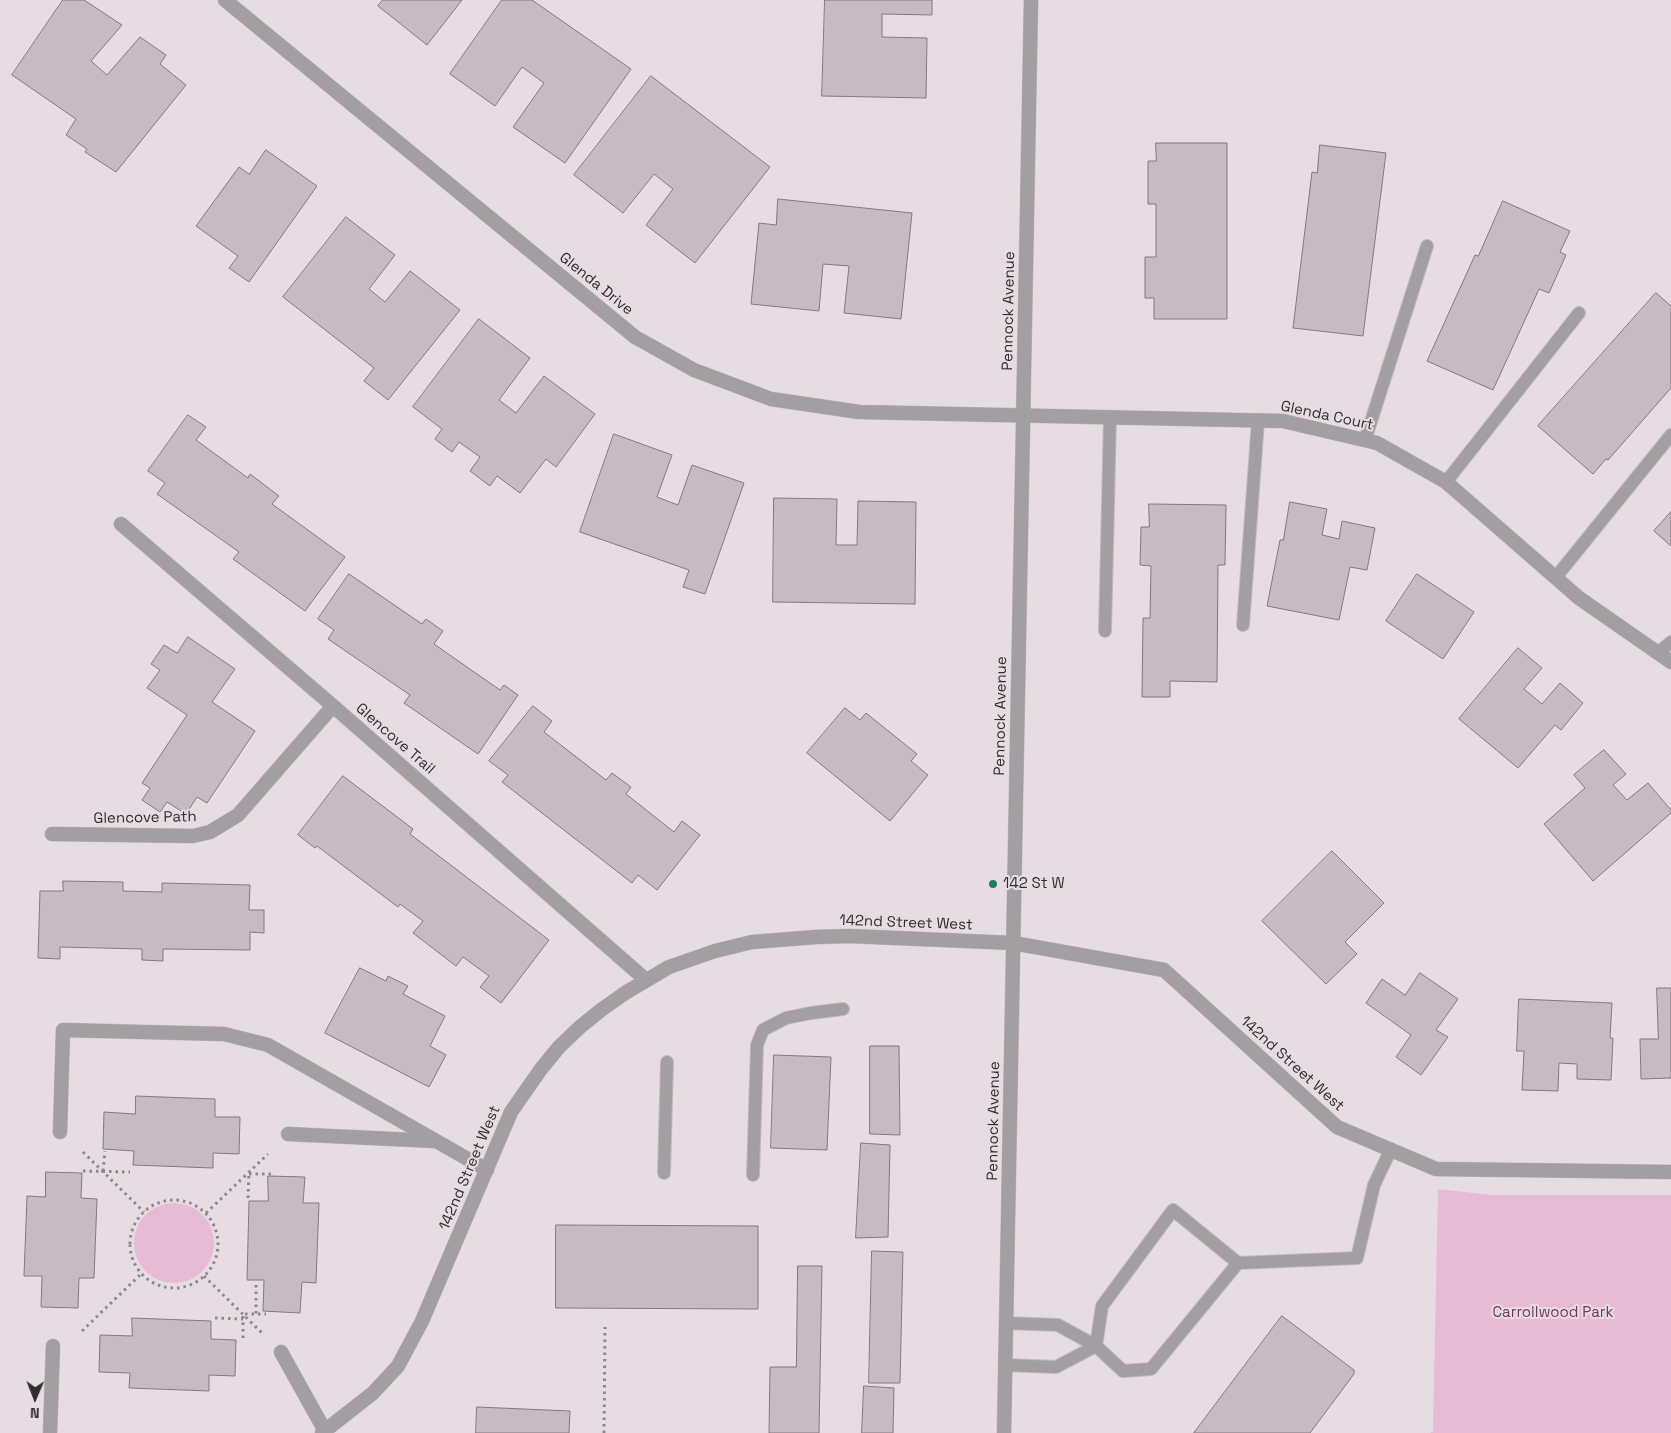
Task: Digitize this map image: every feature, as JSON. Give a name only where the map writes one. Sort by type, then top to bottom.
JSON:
[{"type":"street","name":"Glenda Drive","points":[[225,0],[635,337],[694,370],[771,399],[859,412],[1023,415]]},
{"type":"street","name":"Pennock Avenue","points":[[1004,1433],[1031,0]]},
{"type":"street","name":"Glenda Court","points":[[1023,415],[1283,421],[1377,443],[1446,482],[1580,598],[1671,662]]},
{"type":"street","name":"Glencove Trail","points":[[121,524],[333,706],[646,980]]},
{"type":"street","name":"Glencove Path","points":[[52,834],[193,836],[210,832],[238,816],[333,706]]},
{"type":"street","name":"142nd Street West","points":[[323,1432],[373,1392],[398,1366],[422,1321],[511,1112],[541,1069],[560,1046],[601,1010],[669,967],[715,951],[752,942],[776,939],[849,936],[1013,943],[1164,970],[1337,1126],[1436,1168],[1671,1172]]},
{"type":"street","points":[[60,1132],[63,1030],[214,1033],[268,1046],[487,1170]]},
{"type":"street","points":[[288,1134],[437,1142]]},
{"type":"street","points":[[50,1433],[53,1346]]},
{"type":"street","points":[[281,1352],[323,1432]]},
{"type":"lane","points":[[1365,440],[1427,246]]},
{"type":"lane","points":[[1446,482],[1579,314]]},
{"type":"lane","points":[[1105,631],[1110,416]]},
{"type":"lane","points":[[1243,625],[1258,421]]},
{"type":"lane","points":[[1556,577],[1671,435]]},
{"type":"lane","points":[[1658,652],[1671,642]]},
{"type":"lane","points":[[753,1175],[757,1046],[763,1030],[786,1018],[844,1009]]},
{"type":"lane","points":[[664,1173],[667,1062]]},
{"type":"lane","points":[[1096,1346],[1102,1306],[1173,1210],[1238,1263],[1357,1258],[1374,1185],[1391,1149]]},
{"type":"lane","points":[[1006,1323],[1058,1326],[1096,1346],[1123,1371],[1151,1369],[1238,1263]]},
{"type":"lane","points":[[1005,1365],[1056,1367],[1096,1346]]},
{"type":"path","points":[[102,1171],[105,1151]]},
{"type":"path","points":[[83,1152],[144,1212]]},
{"type":"path","points":[[206,1214],[268,1154]]},
{"type":"path","points":[[83,1171],[130,1172]]},
{"type":"path","points":[[249,1173],[271,1174]]},
{"type":"path","points":[[248,1198],[249,1173]]},
{"type":"path","points":[[171,1200],[184,1201],[197,1206],[206,1214],[214,1226],[218,1239],[218,1252],[213,1265],[204,1276],[188,1285],[170,1287],[152,1282],[142,1273],[134,1260],[130,1242],[137,1220],[144,1212],[158,1203],[171,1200]]},
{"type":"path","points":[[82,1331],[142,1273]]},
{"type":"path","points":[[204,1276],[262,1333]]},
{"type":"path","points":[[256,1285],[256,1314]]},
{"type":"path","points":[[243,1314],[266,1314]]},
{"type":"path","points":[[243,1314],[243,1338]]},
{"type":"path","points":[[215,1318],[243,1319]]},
{"type":"path","points":[[604,1433],[605,1327]]},
{"type":"green space","name":"Carrollwood Park","points":[[1438,1189],[1492,1195],[1671,1195],[1671,1433],[1430,1433],[1433,1431]]},
{"type":"green space","points":[[174,1203],[189,1206],[202,1215],[211,1228],[214,1243],[211,1258],[202,1271],[189,1280],[174,1283],[159,1280],[146,1271],[137,1258],[134,1243],[137,1228],[146,1215],[159,1206]]},
{"type":"building","points":[[63,0],[84,0],[122,25],[91,61],[107,75],[140,37],[166,55],[160,64],[186,85],[116,172],[85,152],[87,149],[66,135],[76,119],[12,75]]},
{"type":"building","points":[[383,0],[462,0],[427,45],[378,6]]},
{"type":"building","points":[[502,0],[532,0],[631,69],[565,163],[513,127],[544,83],[522,67],[495,106],[450,74]]},
{"type":"building","points":[[825,0],[932,0],[932,15],[882,14],[882,37],[927,38],[926,98],[822,96]]},
{"type":"building","points":[[651,76],[770,167],[695,263],[646,225],[673,189],[654,174],[623,213],[574,175]]},
{"type":"building","points":[[1156,143],[1227,143],[1227,319],[1154,319],[1154,298],[1145,298],[1145,257],[1156,257],[1156,204],[1148,204],[1148,161],[1156,161]]},
{"type":"building","points":[[1320,145],[1386,153],[1363,336],[1293,328],[1312,172],[1317,173]]},
{"type":"building","points":[[266,150],[317,186],[249,282],[229,268],[238,256],[196,226],[239,167],[249,174]]},
{"type":"building","points":[[778,199],[912,213],[901,319],[844,313],[849,266],[823,264],[819,311],[751,304],[759,223],[776,225]]},
{"type":"building","points":[[1503,201],[1570,231],[1560,252],[1566,255],[1549,293],[1539,289],[1493,390],[1427,361],[1475,255],[1478,256]]},
{"type":"building","points":[[346,217],[395,255],[369,289],[385,302],[410,271],[460,310],[388,400],[364,381],[374,368],[283,297]]},
{"type":"building","points":[[1656,293],[1671,306],[1671,388],[1608,460],[1606,459],[1593,474],[1538,426]]},
{"type":"building","points":[[479,319],[530,358],[499,400],[516,413],[544,376],[595,414],[556,467],[546,459],[520,493],[497,476],[490,486],[470,471],[480,457],[459,442],[452,452],[435,439],[442,429],[413,407]]},
{"type":"building","points":[[188,415],[206,427],[196,440],[248,478],[250,474],[279,496],[272,504],[345,557],[305,611],[233,559],[239,552],[157,494],[165,483],[148,471]]},
{"type":"building","points":[[614,434],[672,455],[657,497],[678,505],[692,465],[744,483],[705,594],[683,587],[689,570],[580,532]]},
{"type":"building","points":[[774,498],[837,499],[836,545],[857,545],[858,501],[916,502],[915,604],[773,602]]},
{"type":"building","points":[[1290,502],[1327,509],[1322,535],[1339,539],[1342,521],[1375,528],[1367,570],[1350,567],[1339,620],[1267,606],[1280,540],[1283,540]]},
{"type":"building","points":[[1149,504],[1226,505],[1225,565],[1218,565],[1217,682],[1170,681],[1170,697],[1142,697],[1143,618],[1150,618],[1151,566],[1140,565],[1141,527],[1149,527]]},
{"type":"building","points":[[1671,512],[1671,546],[1654,531]]},
{"type":"building","points":[[349,574],[422,624],[426,619],[443,631],[434,644],[500,690],[504,685],[518,695],[478,754],[404,703],[410,695],[328,639],[334,630],[318,619]]},
{"type":"building","points":[[1417,574],[1474,612],[1443,659],[1386,621]]},
{"type":"building","points":[[188,637],[235,669],[212,702],[255,731],[207,803],[197,797],[186,814],[167,802],[160,812],[142,800],[150,788],[142,783],[187,715],[147,688],[160,670],[151,664],[164,645],[177,653]]},
{"type":"building","points":[[1518,648],[1542,668],[1524,689],[1542,704],[1560,683],[1583,703],[1561,730],[1555,725],[1518,768],[1459,719]]},
{"type":"building","points":[[533,706],[552,721],[544,732],[606,780],[612,773],[631,787],[626,794],[674,832],[682,821],[700,835],[657,890],[638,875],[632,883],[502,782],[508,775],[489,761]]},
{"type":"building","points":[[845,708],[860,720],[866,713],[917,754],[911,761],[928,775],[890,821],[807,753]]},
{"type":"building","points":[[1604,750],[1626,774],[1613,785],[1627,800],[1648,783],[1671,810],[1671,813],[1593,881],[1544,824],[1585,788],[1574,775]]},
{"type":"building","points":[[343,776],[413,829],[410,834],[549,940],[501,1003],[480,987],[489,976],[463,957],[456,966],[413,933],[423,921],[400,904],[398,907],[317,846],[315,848],[298,835]]},
{"type":"building","points":[[1332,851],[1384,903],[1345,942],[1357,954],[1326,984],[1262,921]]},
{"type":"building","points":[[63,881],[123,882],[123,891],[162,892],[162,883],[250,885],[249,910],[264,910],[264,933],[250,932],[250,950],[163,949],[163,961],[142,960],[142,949],[60,947],[60,959],[38,958],[40,891],[63,891]]},
{"type":"building","points":[[360,968],[386,981],[388,976],[408,986],[403,994],[445,1016],[430,1046],[446,1055],[429,1087],[325,1033]]},
{"type":"building","points":[[1420,973],[1458,999],[1436,1030],[1448,1037],[1421,1075],[1396,1057],[1411,1035],[1366,1003],[1382,979],[1405,995]]},
{"type":"building","points":[[1657,988],[1671,988],[1671,1078],[1641,1079],[1640,1039],[1658,1039]]},
{"type":"building","points":[[1519,999],[1612,1003],[1610,1038],[1613,1038],[1611,1080],[1577,1079],[1577,1064],[1559,1063],[1558,1091],[1522,1090],[1524,1051],[1517,1051]]},
{"type":"building","points":[[870,1046],[899,1046],[900,1135],[870,1134]]},
{"type":"building","points":[[774,1055],[831,1057],[827,1150],[771,1148]]},
{"type":"building","points":[[136,1096],[215,1099],[215,1117],[240,1117],[239,1154],[213,1153],[213,1168],[133,1165],[134,1151],[103,1149],[104,1112],[135,1114]]},
{"type":"building","points":[[861,1143],[890,1145],[888,1237],[856,1238]]},
{"type":"building","points":[[46,1172],[82,1173],[81,1198],[97,1199],[94,1278],[79,1278],[78,1308],[41,1307],[42,1276],[24,1276],[27,1196],[45,1197]]},
{"type":"building","points":[[268,1176],[305,1177],[303,1203],[319,1203],[316,1283],[302,1282],[300,1313],[263,1311],[264,1280],[247,1280],[249,1201],[268,1201]]},
{"type":"building","points":[[556,1225],[758,1226],[758,1309],[556,1308]]},
{"type":"building","points":[[872,1251],[903,1252],[900,1383],[869,1383]]},
{"type":"building","points":[[798,1266],[822,1266],[819,1433],[769,1433],[770,1367],[796,1367]]},
{"type":"building","points":[[1282,1316],[1354,1370],[1354,1374],[1310,1433],[1194,1433]]},
{"type":"building","points":[[132,1318],[211,1321],[211,1339],[236,1340],[235,1376],[209,1375],[209,1391],[129,1388],[130,1373],[99,1372],[100,1335],[132,1336]]},
{"type":"building","points":[[864,1386],[894,1388],[893,1433],[862,1433]]},
{"type":"building","points":[[477,1407],[570,1411],[569,1433],[476,1433]]},
{"type":"place","name":"142 St W","points":[[993,884]]}]
